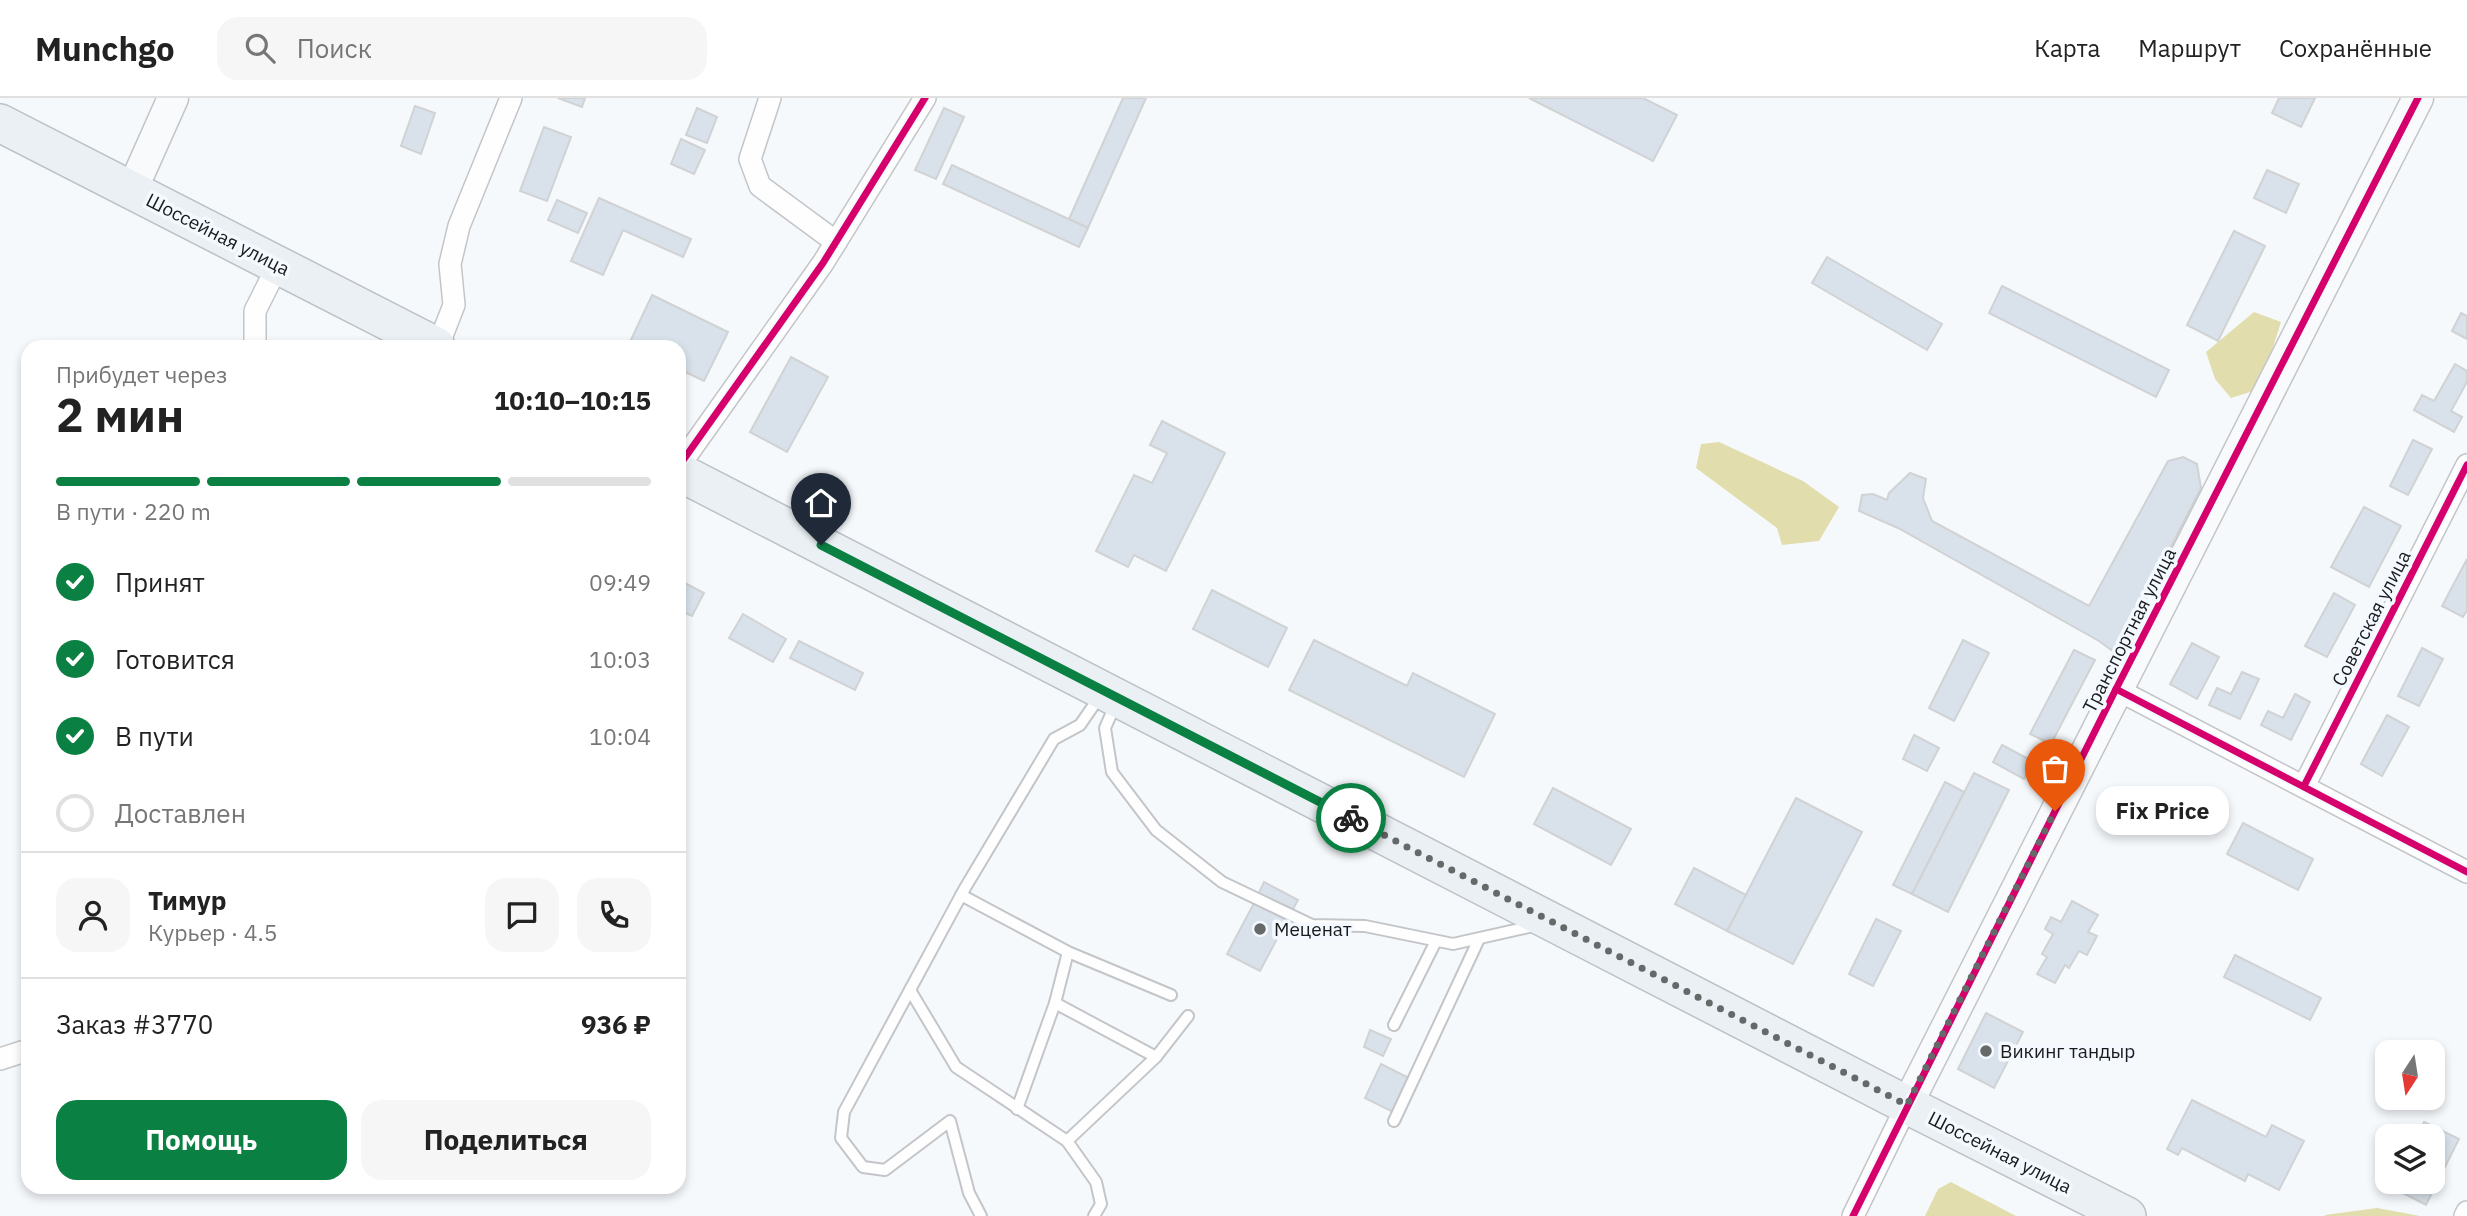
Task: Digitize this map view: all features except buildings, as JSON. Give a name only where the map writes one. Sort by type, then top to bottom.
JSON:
[{"type":"highway","name":"Шоссейная улица","points":[[0,123],[425,340]]},
{"type":"highway","name":"Шоссейная улица","points":[[686,476],[1550,922],[2127,1216]]},
{"type":"street","points":[[132,190],[173,98]]},
{"type":"street","points":[[439,340],[454,305],[450,264],[459,226],[511,98]]},
{"type":"street","points":[[770,98],[750,159],[760,186],[836,242]]},
{"type":"street","points":[[686,456],[836,242],[925,98]]},
{"type":"street","name":"Транспортная улица","points":[[1853,1216],[2116,689],[2418,98]]},
{"type":"street","points":[[255,340],[255,311],[278,265]]},
{"type":"street","name":"Советская улица","points":[[2304,786],[2467,465]]},
{"type":"street","points":[[2116,689],[2467,872]]},
{"type":"street","points":[[0,1059],[21,1052]]},
{"type":"lane","points":[[981,1216],[969,1193],[950,1121],[885,1170],[863,1167],[841,1138],[844,1112],[961,895],[1054,739],[1080,725],[1111,695]]},
{"type":"lane","points":[[1111,695],[1105,728],[1112,772],[1156,830],[1222,881],[1312,925],[1365,926],[1453,944],[1550,922]]},
{"type":"lane","points":[[961,895],[1068,952],[1171,995]]},
{"type":"lane","points":[[1394,1121],[1479,939]]},
{"type":"lane","points":[[1394,1025],[1436,941]]},
{"type":"lane","points":[[1017,1108],[1055,1003],[1068,952]]},
{"type":"lane","points":[[910,990],[956,1067],[1067,1141],[1096,1182],[1101,1204],[1094,1216]]},
{"type":"lane","points":[[1055,1003],[1156,1057]]},
{"type":"lane","points":[[1067,1141],[1156,1057],[1188,1016]]},
{"type":"shaded area","points":[[2254,312],[2281,322],[2270,357],[2253,391],[2231,398],[2215,379],[2206,352]]},
{"type":"shaded area","points":[[1719,442],[1803,481],[1839,507],[1819,541],[1782,545],[1777,528],[1696,468],[1701,444]]},
{"type":"shaded area","points":[[1951,1182],[2016,1216],[1925,1216],[1938,1189]]},
{"type":"shaded area","points":[[2377,1208],[2420,1216],[2325,1216],[2325,1215]]},
{"type":"cycle path","points":[[686,456],[823,263],[925,98]]},
{"type":"cycle path","points":[[1853,1216],[2116,689],[2418,98]]},
{"type":"cycle path","points":[[2304,786],[2467,465]]},
{"type":"cycle path","points":[[2116,689],[2467,872]]},
{"type":"way so far","points":[[1351,818],[1907,1105],[2055,811]]},
{"type":"place","name":"Fix Price","points":[[2055,811]]},
{"type":"place","name":"Меценат","points":[[1260,929]]},
{"type":"place","name":"Викинг тандыр","points":[[1986,1051]]},
{"type":"route","points":[[821,545],[1351,818]]}]
